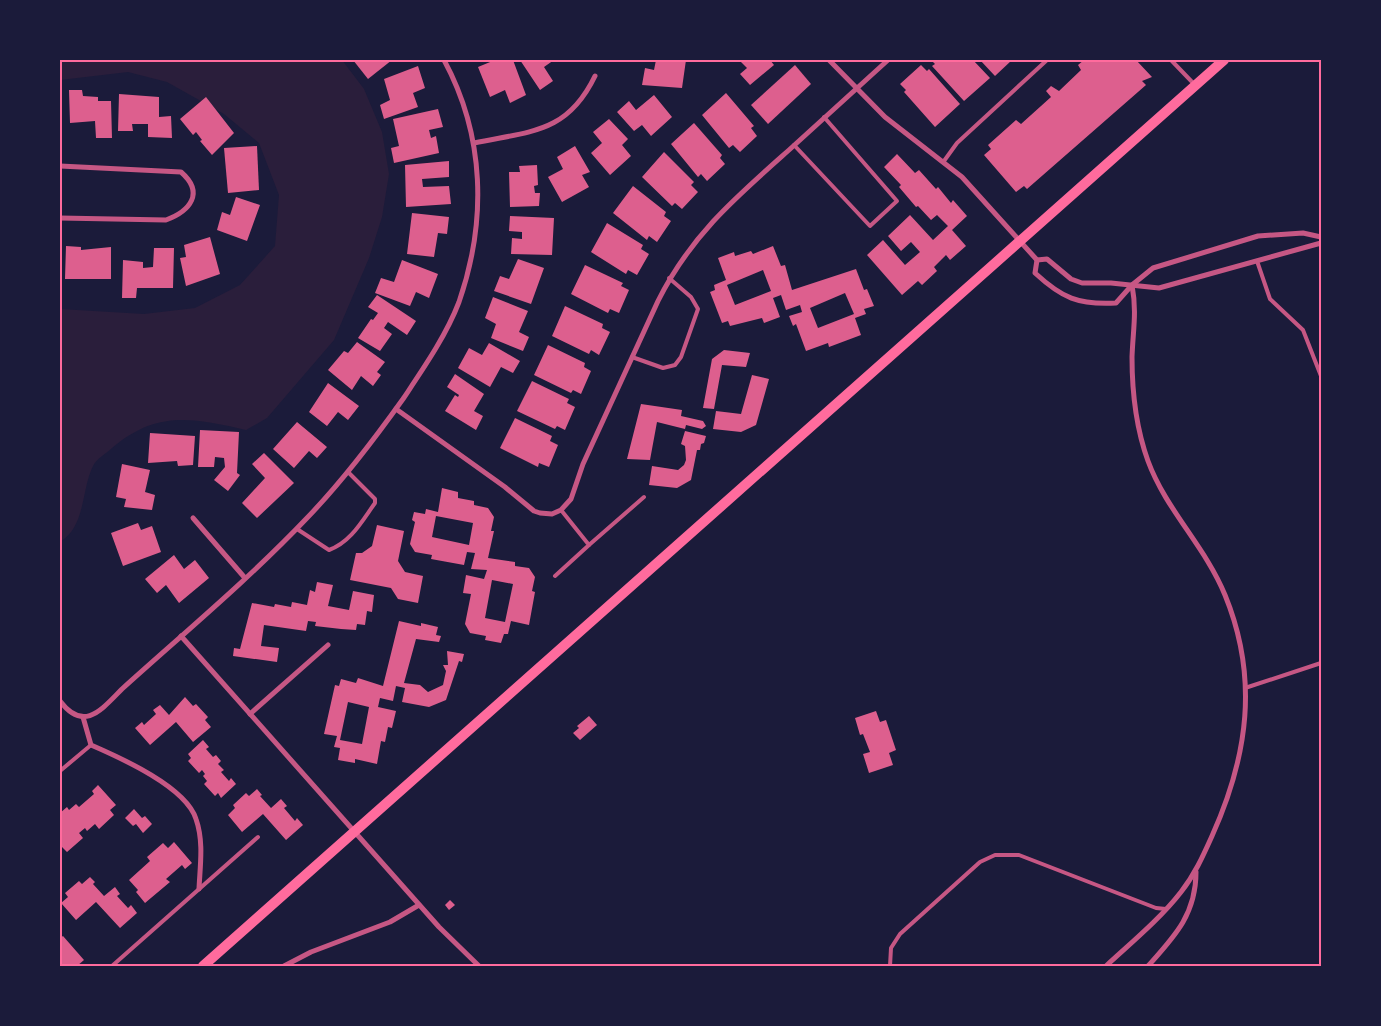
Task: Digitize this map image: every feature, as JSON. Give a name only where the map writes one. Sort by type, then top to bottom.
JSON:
[{"type":"main road","points":[[203,966],[1224,60]]},
{"type":"street","points":[[60,701],[72,714],[83,717],[100,711],[122,688],[297,529],[348,472],[396,409],[443,334],[458,304],[473,257],[479,193],[474,143],[469,118],[455,80],[444,60]]},
{"type":"street","points":[[829,60],[886,117],[962,176],[1037,260]]},
{"type":"street","points":[[396,409],[540,514],[552,514],[561,510],[570,499],[583,464],[669,278],[697,238],[731,202],[888,60]]},
{"type":"street","points":[[474,143],[542,128],[560,121],[586,94],[595,76]]},
{"type":"street","points":[[60,166],[181,172],[190,180],[193,195],[190,206],[180,215],[166,220],[60,218]]},
{"type":"street","points":[[1037,260],[1034,273],[1061,295],[1078,302],[1116,303],[1132,285],[1153,268],[1258,236],[1303,233],[1321,237]]},
{"type":"street","points":[[1037,260],[1047,259],[1071,279],[1082,283],[1159,288],[1321,244]]},
{"type":"street","points":[[1106,966],[1166,909],[1196,871],[1233,785],[1243,746],[1244,668],[1234,622],[1225,595],[1211,565],[1178,518],[1154,475],[1140,432],[1134,397],[1132,357],[1136,307],[1132,285]]},
{"type":"street","points":[[193,518],[245,578]]},
{"type":"street","points":[[181,636],[355,831],[418,905],[479,966]]},
{"type":"street","points":[[250,714],[328,645]]},
{"type":"street","points":[[83,717],[91,745],[130,762],[187,801],[196,819],[201,846],[199,889]]},
{"type":"street","points":[[1148,966],[1190,912],[1196,892],[1196,871]]},
{"type":"street","points":[[284,966],[311,952],[390,922],[418,905]]},
{"type":"lane","points":[[944,161],[957,143],[1047,60]]},
{"type":"lane","points":[[1171,60],[1195,85]]},
{"type":"lane","points":[[794,146],[870,226],[897,201],[824,117]]},
{"type":"lane","points":[[1257,260],[1270,299],[1303,330],[1321,376]]},
{"type":"lane","points":[[632,357],[663,368],[675,365],[681,357],[698,309],[691,297],[669,278]]},
{"type":"lane","points":[[297,529],[330,550],[338,547],[354,533],[375,503],[375,499],[348,472]]},
{"type":"lane","points":[[555,576],[644,497]]},
{"type":"lane","points":[[561,510],[589,545]]},
{"type":"lane","points":[[1245,688],[1321,663]]},
{"type":"lane","points":[[60,771],[91,745]]},
{"type":"lane","points":[[112,966],[258,837]]},
{"type":"lane","points":[[890,966],[891,948],[900,934],[980,862],[995,855],[1019,855],[1156,908],[1166,909]]},
{"type":"shaded area","points":[[60,60],[342,60],[364,89],[382,132],[389,174],[382,217],[369,258],[334,340],[267,418],[246,430],[192,420],[160,422],[144,427],[94,463],[79,517],[68,535],[60,542],[60,309],[144,314],[195,308],[240,285],[275,246],[279,195],[259,143],[224,114],[167,82],[128,72],[60,80]]},
{"type":"building","points":[[353,60],[392,60],[368,79]]},
{"type":"building","points":[[495,60],[513,60],[526,95],[510,103],[505,90],[490,97],[478,67]]},
{"type":"building","points":[[520,60],[554,60],[544,67],[553,81],[540,90]]},
{"type":"building","points":[[656,60],[686,60],[682,88],[642,85],[645,68],[654,70]]},
{"type":"building","points":[[739,60],[770,60],[774,65],[750,85],[740,74],[747,68]]},
{"type":"building","points":[[931,60],[973,60],[990,78],[964,101],[932,66],[935,64]]},
{"type":"building","points":[[980,60],[1012,60],[995,76]]},
{"type":"building","points":[[1084,60],[1136,60],[1152,77],[1142,81],[1146,85],[1027,189],[1024,186],[1016,192],[984,155],[991,149],[988,145],[1016,120],[1021,124],[1051,97],[1046,91],[1051,86],[1059,91],[1081,70],[1078,65]]},
{"type":"building","points":[[795,65],[811,84],[768,124],[751,105]]},
{"type":"building","points":[[921,65],[927,71],[929,69],[960,104],[935,127],[904,92],[906,90],[900,84]]},
{"type":"building","points":[[418,66],[425,88],[413,93],[418,107],[384,119],[380,105],[390,100],[384,79]]},
{"type":"building","points":[[69,90],[82,90],[83,96],[98,97],[98,101],[111,101],[112,138],[96,138],[95,121],[70,123]]},
{"type":"building","points":[[726,93],[754,126],[751,128],[757,136],[740,152],[733,145],[729,148],[702,115]]},
{"type":"building","points":[[119,94],[159,97],[159,117],[171,116],[172,138],[148,137],[148,124],[132,124],[133,131],[118,131]]},
{"type":"building","points":[[654,95],[672,117],[651,136],[642,125],[634,131],[617,112],[629,101],[636,110]]},
{"type":"building","points":[[206,97],[234,133],[212,155],[200,141],[202,140],[196,132],[193,135],[180,119]]},
{"type":"building","points":[[438,109],[443,127],[429,130],[431,138],[436,136],[439,153],[394,163],[391,148],[399,146],[393,119]]},
{"type":"building","points":[[609,119],[628,139],[622,145],[631,156],[610,175],[591,153],[602,143],[593,132]]},
{"type":"building","points":[[694,123],[722,155],[720,158],[725,164],[707,181],[701,174],[698,177],[671,144]]},
{"type":"building","points":[[257,146],[259,190],[228,193],[224,148]]},
{"type":"building","points":[[575,146],[590,172],[582,175],[589,187],[562,202],[548,177],[563,169],[557,157]]},
{"type":"building","points":[[664,152],[694,182],[691,185],[698,192],[682,209],[675,203],[672,206],[642,177]]},
{"type":"building","points":[[897,154],[915,173],[919,170],[936,189],[938,187],[951,203],[953,200],[967,216],[952,230],[966,246],[950,260],[946,255],[934,267],[937,271],[922,285],[918,281],[902,295],[867,255],[883,240],[905,265],[920,252],[911,242],[901,251],[888,236],[910,215],[933,240],[948,226],[937,215],[931,220],[918,206],[916,207],[899,187],[901,185],[884,167]]},
{"type":"building","points":[[449,161],[449,177],[422,179],[423,187],[449,186],[451,204],[406,207],[405,165]]},
{"type":"building","points":[[537,165],[538,185],[534,186],[535,193],[540,193],[539,206],[510,207],[509,172],[520,172],[519,166]]},
{"type":"building","points":[[633,186],[666,212],[664,216],[671,221],[657,242],[649,236],[647,240],[613,213]]},
{"type":"building","points":[[236,197],[260,205],[247,241],[217,230],[222,212],[230,215]]},
{"type":"building","points":[[412,213],[449,217],[447,234],[438,233],[434,257],[407,254]]},
{"type":"building","points":[[510,216],[554,218],[552,255],[511,254],[512,238],[522,239],[522,232],[509,231]]},
{"type":"building","points":[[607,223],[643,245],[641,249],[649,254],[637,275],[628,270],[626,274],[591,252]]},
{"type":"building","points":[[210,237],[220,274],[186,286],[180,258],[186,257],[184,245]]},
{"type":"building","points":[[66,246],[81,247],[81,250],[111,247],[111,279],[65,279]]},
{"type":"building","points":[[773,246],[781,266],[785,265],[792,290],[856,269],[864,290],[867,289],[874,306],[864,309],[866,314],[855,318],[861,335],[829,347],[828,343],[806,351],[796,324],[793,326],[789,316],[802,312],[800,305],[786,310],[781,295],[773,298],[780,317],[764,323],[762,318],[730,326],[728,321],[722,323],[710,292],[715,290],[714,285],[726,280],[718,258],[734,252],[735,256],[751,251],[753,254]],"holes":[[[763,270],[771,291],[735,305],[727,285]],[[845,293],[854,314],[818,328],[810,308]]]},
{"type":"building","points":[[154,248],[174,248],[173,288],[137,288],[136,298],[122,298],[123,260],[143,262],[143,268],[153,267]]},
{"type":"building","points":[[518,259],[544,268],[531,304],[494,291],[500,276],[509,279]]},
{"type":"building","points":[[402,260],[438,274],[429,298],[416,292],[410,306],[375,293],[381,278],[394,282]]},
{"type":"building","points":[[585,265],[623,283],[621,286],[629,290],[619,313],[610,309],[608,313],[571,294]]},
{"type":"building","points":[[377,295],[416,321],[407,335],[388,322],[384,328],[392,334],[380,351],[358,338],[371,319],[373,320],[378,313],[368,307]]},
{"type":"building","points":[[493,297],[528,311],[519,332],[529,337],[523,351],[491,338],[496,324],[485,318]]},
{"type":"building","points":[[565,306],[603,324],[602,328],[610,332],[599,355],[591,350],[589,354],[552,336]]},
{"type":"building","points":[[357,342],[385,362],[377,372],[381,375],[373,386],[361,376],[352,390],[328,370],[344,351],[348,353]]},
{"type":"building","points":[[489,343],[520,361],[513,373],[501,367],[490,387],[458,368],[469,348],[482,355]]},
{"type":"building","points":[[548,345],[585,363],[584,367],[591,371],[581,394],[573,390],[571,393],[534,375]]},
{"type":"building","points":[[724,350],[750,353],[746,367],[722,365],[714,409],[703,408],[712,359]]},
{"type":"building","points":[[455,374],[484,394],[474,411],[483,416],[476,430],[445,411],[455,395],[458,397],[459,395],[447,387]]},
{"type":"building","points":[[752,375],[769,379],[756,425],[741,432],[713,429],[716,411],[741,414]]},
{"type":"building","points":[[532,381],[569,399],[567,403],[575,407],[565,430],[557,426],[555,429],[517,411]]},
{"type":"building","points":[[328,383],[359,406],[348,420],[338,412],[327,426],[309,412]]},
{"type":"building","points":[[641,404],[682,410],[681,416],[703,421],[706,426],[702,429],[686,425],[685,429],[657,422],[650,460],[627,459]]},
{"type":"building","points":[[515,418],[552,436],[550,441],[558,445],[549,467],[539,463],[538,467],[500,448]]},
{"type":"building","points":[[297,422],[327,447],[317,458],[309,451],[294,468],[273,449]]},
{"type":"building","points":[[200,430],[239,432],[237,473],[240,475],[228,491],[214,480],[225,467],[224,458],[215,457],[214,467],[198,467]]},
{"type":"building","points":[[685,431],[706,436],[700,450],[697,450],[691,480],[677,488],[649,485],[652,466],[678,470],[684,465],[686,460],[685,446],[681,444]]},
{"type":"building","points":[[150,433],[195,436],[193,465],[178,466],[177,461],[148,463]]},
{"type":"building","points":[[264,453],[294,483],[257,518],[242,503],[265,478],[252,464]]},
{"type":"building","points":[[122,464],[150,470],[145,492],[155,495],[152,510],[124,507],[126,499],[116,497]]},
{"type":"building","points":[[442,488],[458,492],[458,498],[474,501],[474,505],[488,508],[494,517],[491,531],[494,531],[488,558],[515,562],[515,566],[529,568],[535,577],[532,591],[535,592],[529,625],[511,621],[508,634],[504,634],[501,643],[485,640],[486,636],[470,633],[465,624],[471,594],[463,593],[466,575],[484,579],[487,570],[471,569],[475,553],[467,552],[464,565],[431,559],[432,555],[415,552],[410,544],[415,522],[412,520],[414,512],[425,514],[426,509],[438,512]],"holes":[[[436,516],[473,523],[469,545],[432,537]],[[492,580],[513,584],[505,622],[485,618]]]},
{"type":"building","points":[[138,523],[141,530],[152,526],[161,552],[123,566],[111,533]]},
{"type":"building","points":[[377,525],[404,531],[398,561],[405,572],[423,576],[418,603],[398,599],[391,588],[350,580],[356,553],[362,553],[372,546]]},
{"type":"building","points":[[174,555],[184,569],[195,560],[209,578],[179,603],[166,585],[157,593],[145,579]]},
{"type":"building","points":[[317,582],[333,585],[328,606],[349,610],[353,591],[374,595],[372,612],[367,611],[365,625],[357,624],[356,630],[341,629],[315,626],[316,622],[308,621],[306,631],[264,625],[261,646],[279,648],[277,662],[233,656],[234,648],[240,649],[252,603],[274,607],[275,604],[291,607],[292,602],[307,605],[310,590],[315,592]]},
{"type":"building","points":[[399,621],[421,626],[421,623],[438,627],[436,635],[441,636],[439,642],[416,639],[404,683],[420,685],[428,692],[443,685],[446,671],[443,665],[448,665],[447,651],[464,654],[462,662],[459,661],[446,700],[429,707],[402,702],[405,688],[396,686],[393,701],[380,698],[378,707],[396,711],[392,728],[388,727],[385,742],[381,741],[377,764],[355,759],[355,763],[338,760],[340,748],[334,747],[337,736],[324,734],[335,685],[339,686],[341,679],[356,683],[358,678],[383,686]],"holes":[[[348,702],[369,707],[362,744],[340,740]]]},
{"type":"building","points":[[185,697],[193,706],[196,704],[208,717],[205,720],[211,727],[193,742],[176,722],[150,745],[135,728],[142,722],[144,725],[156,714],[153,710],[160,705],[169,715]]},
{"type":"building","points":[[876,711],[880,722],[886,720],[896,750],[889,753],[893,765],[869,773],[863,754],[870,752],[863,734],[860,735],[855,718]]},
{"type":"building","points":[[589,716],[597,725],[580,740],[573,733],[579,728],[577,726]]},
{"type":"building","points":[[203,740],[209,747],[206,749],[213,757],[216,755],[221,761],[218,764],[224,770],[221,772],[229,781],[231,778],[236,784],[221,798],[218,793],[215,796],[204,784],[207,781],[203,776],[205,774],[202,770],[199,773],[188,761],[191,758],[188,754]]},
{"type":"building","points":[[98,785],[116,805],[110,810],[114,815],[99,829],[95,824],[87,831],[85,828],[79,833],[83,838],[67,852],[62,847],[60,849],[60,819],[62,817],[60,813],[67,807],[69,810],[76,804],[79,807],[94,794],[92,791]]},
{"type":"building","points":[[257,789],[262,795],[260,796],[271,808],[281,799],[287,806],[284,808],[295,821],[297,818],[303,825],[286,840],[263,814],[242,832],[228,815],[235,808],[233,805],[246,793],[249,796]]},
{"type":"building","points":[[134,809],[142,818],[145,816],[152,824],[143,833],[136,824],[133,826],[125,818]]},
{"type":"building","points":[[174,842],[192,863],[185,869],[182,865],[166,879],[170,882],[145,903],[136,892],[138,890],[129,880],[150,861],[147,857],[163,843],[168,848]]},
{"type":"building","points":[[90,877],[95,882],[93,884],[104,896],[115,887],[120,894],[117,896],[128,908],[131,905],[137,913],[120,928],[96,902],[76,920],[61,903],[68,897],[65,893],[79,881],[82,884]]},
{"type":"building","points":[[450,900],[455,905],[449,910],[445,905]]},
{"type":"building","points":[[63,936],[84,960],[77,966],[60,966],[60,938]]}]
